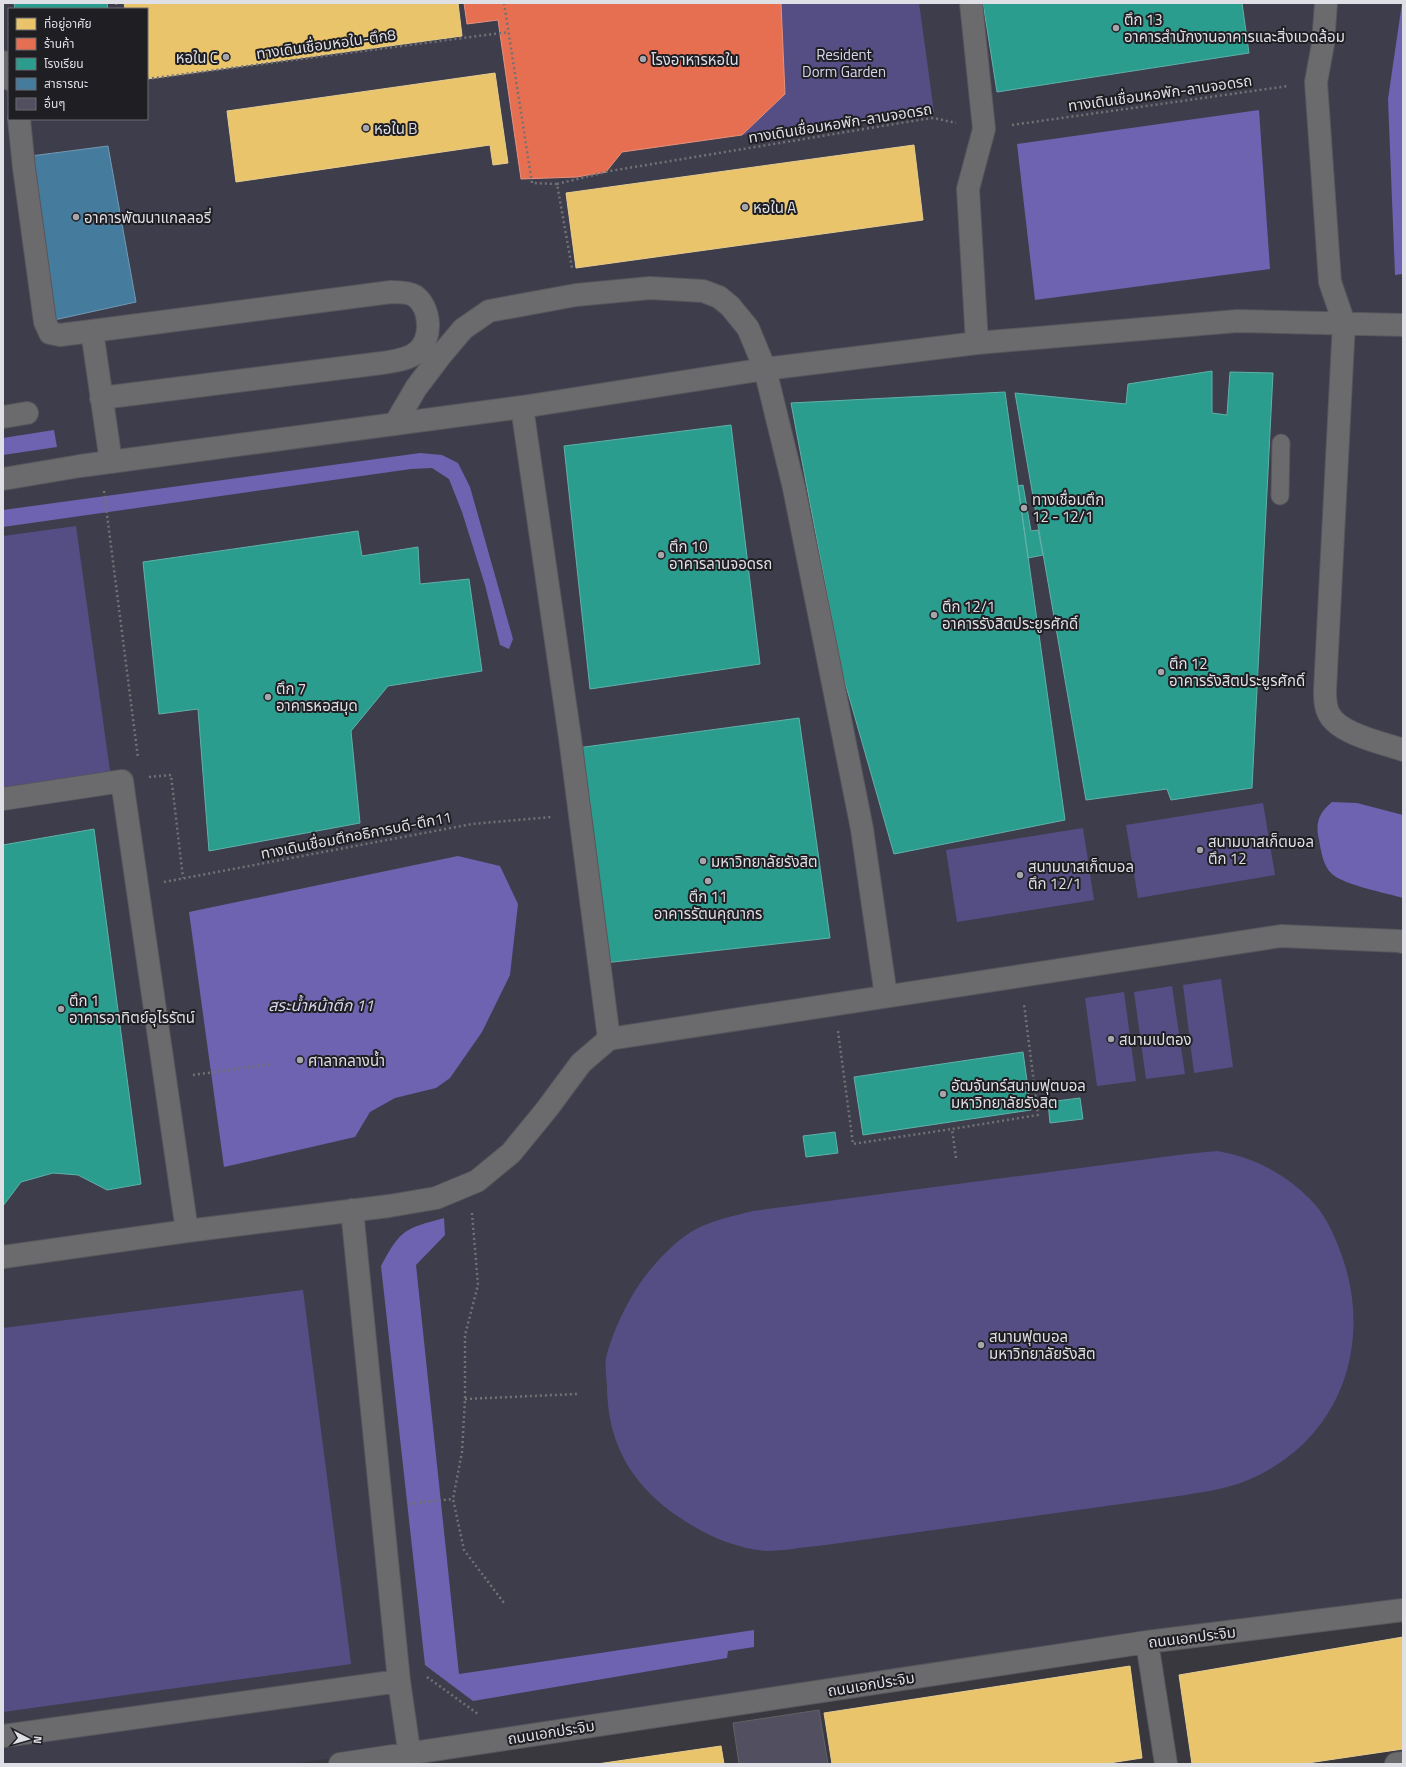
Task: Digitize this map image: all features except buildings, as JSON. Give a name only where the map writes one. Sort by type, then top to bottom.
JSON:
[{"type":"street","points":[[971,3],[984,129],[968,189],[977,342]]},
{"type":"street","points":[[1326,3],[1316,82],[1330,282],[1344,323],[1325,690],[1326,705],[1334,721],[1346,729],[1403,750]]},
{"type":"street","points":[[3,62],[8,76]]},
{"type":"street","points":[[19,120],[24,168],[45,322],[50,333],[60,335],[390,292],[415,296],[425,308],[428,319],[425,342],[417,352],[407,358],[382,364],[101,398]]},
{"type":"street","points":[[395,424],[416,388],[441,354],[463,329],[489,311],[576,295],[650,288],[690,289],[703,291],[719,297],[730,306],[748,328],[765,369],[794,488],[862,829],[886,996]]},
{"type":"street","points":[[3,479],[111,462],[522,407],[765,369],[977,342],[1237,321],[1403,325]]},
{"type":"street","points":[[92,331],[111,462]]},
{"type":"street","points":[[522,407],[580,815],[609,1039]]},
{"type":"street","points":[[3,417],[27,413]]},
{"type":"street","points":[[3,799],[122,781],[187,1231]]},
{"type":"street","points":[[3,1256],[436,1198],[477,1181],[511,1153],[547,1110],[581,1063],[609,1039],[1281,936],[1402,937]]},
{"type":"street","points":[[352,1210],[399,1681],[410,1759]]},
{"type":"street","name":"ถนนเอกประจิม","points":[[340,1764],[410,1759],[482,1742],[1147,1642],[1403,1610]]},
{"type":"street","points":[[1147,1642],[1166,1764]]},
{"type":"street","points":[[3,1736],[399,1681]]},
{"type":"street","points":[[1396,1764],[1403,1763]]},
{"type":"lane","points":[[1280,496],[1281,443]]},
{"type":"path","name":"ทางเดินเชื่อมหอพัก-ลานจอดรถ","points":[[504,3],[532,182],[557,184],[610,171],[934,118],[984,129],[1316,82]]},
{"type":"path","name":"ทางเดินเชื่อมหอใน-ตึก8","points":[[148,79],[509,32]]},
{"type":"path","points":[[557,184],[576,295]]},
{"type":"path","points":[[104,492],[138,764]]},
{"type":"path","points":[[148,777],[171,775],[183,878]]},
{"type":"path","name":"ทางเดินเชื่อมตึกอธิการบดี-ตึก11","points":[[137,887],[472,824],[580,815]]},
{"type":"path","points":[[838,1029],[853,1144],[1038,1115],[1024,1003]]},
{"type":"path","points":[[165,1079],[272,1064]]},
{"type":"path","points":[[952,1129],[956,1158]]},
{"type":"path","points":[[471,1208],[478,1285],[465,1335],[465,1399],[462,1452],[453,1499],[464,1550],[504,1603]]},
{"type":"path","points":[[465,1399],[577,1394]]},
{"type":"path","points":[[402,1504],[453,1499]]},
{"type":"path","points":[[423,1674],[478,1714],[482,1742]]},
{"type":"shaded area","name":"มหาวิทยาลัยรังสิต","points":[[3,3],[1403,3],[1403,1603],[292,1764],[3,1764]]},
{"type":"green space","name":"Resident Dorm Garden","points":[[781,3],[919,3],[934,112],[742,135],[785,94]]},
{"type":"green space","points":[[76,526],[110,771],[3,788],[3,536]]},
{"type":"green space","name":"สนามบาสเก็ตบอล ตึก 12","points":[[1263,803],[1275,875],[1138,898],[1126,825]]},
{"type":"green space","name":"สนามบาสเก็ตบอล ตึก 12/1","points":[[1083,828],[1094,900],[957,922],[946,850]]},
{"type":"green space","name":"สนามเปตอง","points":[[1221,979],[1233,1067],[1194,1073],[1183,985]]},
{"type":"green space","name":"สนามเปตอง","points":[[1172,986],[1185,1074],[1146,1079],[1134,992]]},
{"type":"green space","name":"สนามเปตอง","points":[[1124,992],[1136,1081],[1097,1086],[1085,998]]},
{"type":"green space","name":"สนามฟุตบอล มหาวิทยาลัยรังสิต","points":[[1217,1151],[1243,1157],[1279,1174],[1290,1181],[1315,1204],[1327,1222],[1339,1248],[1347,1273],[1352,1298],[1352,1349],[1346,1374],[1337,1397],[1324,1419],[1307,1440],[1281,1462],[1260,1475],[1238,1484],[1217,1490],[1186,1495],[818,1546],[767,1551],[746,1548],[726,1542],[688,1523],[653,1497],[628,1466],[612,1429],[608,1408],[606,1358],[608,1350],[624,1311],[637,1287],[651,1268],[678,1241],[696,1229],[717,1221],[753,1211]]},
{"type":"green space","points":[[303,1290],[351,1664],[3,1712],[3,1328]]},
{"type":"water","points":[[1402,3],[1403,274],[1395,275],[1388,99]]},
{"type":"water","points":[[1259,110],[1270,269],[1035,300],[1017,144]]},
{"type":"water","points":[[54,430],[57,447],[3,455],[3,438]]},
{"type":"water","points":[[420,453],[442,455],[458,463],[470,487],[513,639],[509,649],[500,645],[485,585],[462,512],[449,479],[432,468],[411,469],[3,527],[3,510]]},
{"type":"water","points":[[1332,802],[1357,803],[1403,815],[1403,898],[1346,882],[1332,874],[1326,867],[1318,834],[1318,823],[1321,814]]},
{"type":"water","name":"สระน้ำหน้าตึก 11","points":[[458,856],[500,866],[518,904],[510,975],[482,1032],[450,1078],[436,1088],[395,1098],[370,1112],[355,1137],[224,1167],[189,912]]},
{"type":"water","points":[[444,1218],[445,1235],[416,1265],[459,1674],[754,1630],[754,1647],[728,1651],[727,1658],[473,1701],[425,1665],[381,1266],[394,1244],[405,1232],[420,1225]]},
{"type":"place","name":"ตึก 13 อาคารสำนักงานอาคารและสิ่งแวดล้อม","points":[[1116,28]]},
{"type":"place","name":"หอใน C","points":[[226,57]]},
{"type":"place","name":"โรงอาหารหอใน","points":[[643,59]]},
{"type":"place","name":"หอใน B","points":[[366,128]]},
{"type":"place","name":"หอใน A","points":[[745,207]]},
{"type":"place","name":"อาคารพัฒนาแกลลอรี่","points":[[76,217]]},
{"type":"place","name":"ทางเชื่อมตึก 12 - 12/1","points":[[1024,508]]},
{"type":"place","name":"ตึก 10 อาคารลานจอดรถ","points":[[661,555]]},
{"type":"place","name":"ตึก 12/1 อาคารรังสิตประยูรศักดิ์","points":[[934,615]]},
{"type":"place","name":"ตึก 12 อาคารรังสิตประยูรศักดิ์","points":[[1161,672]]},
{"type":"place","name":"ตึก 7 อาคารหอสมุด","points":[[268,697]]},
{"type":"place","name":"สนามบาสเก็ตบอล ตึก 12","points":[[1200,850]]},
{"type":"place","name":"มหาวิทยาลัยรังสิต","points":[[703,861]]},
{"type":"place","name":"สนามบาสเก็ตบอล ตึก 12/1","points":[[1020,875]]},
{"type":"place","name":"ตึก 11 อาคารรัตนคุณากร","points":[[708,881]]},
{"type":"place","name":"ตึก 1 อาคารอาทิตย์อุไรรัตน์","points":[[61,1009]]},
{"type":"place","name":"สนามเปตอง","points":[[1111,1039]]},
{"type":"place","name":"ศาลากลางน้ำ","points":[[300,1060]]},
{"type":"place","name":"อัฒจันทร์สนามฟุตบอล มหาวิทยาลัยรังสิต","points":[[943,1094]]},
{"type":"place","name":"สนามฟุตบอล มหาวิทยาลัยรังสิต","points":[[981,1345]]}]
